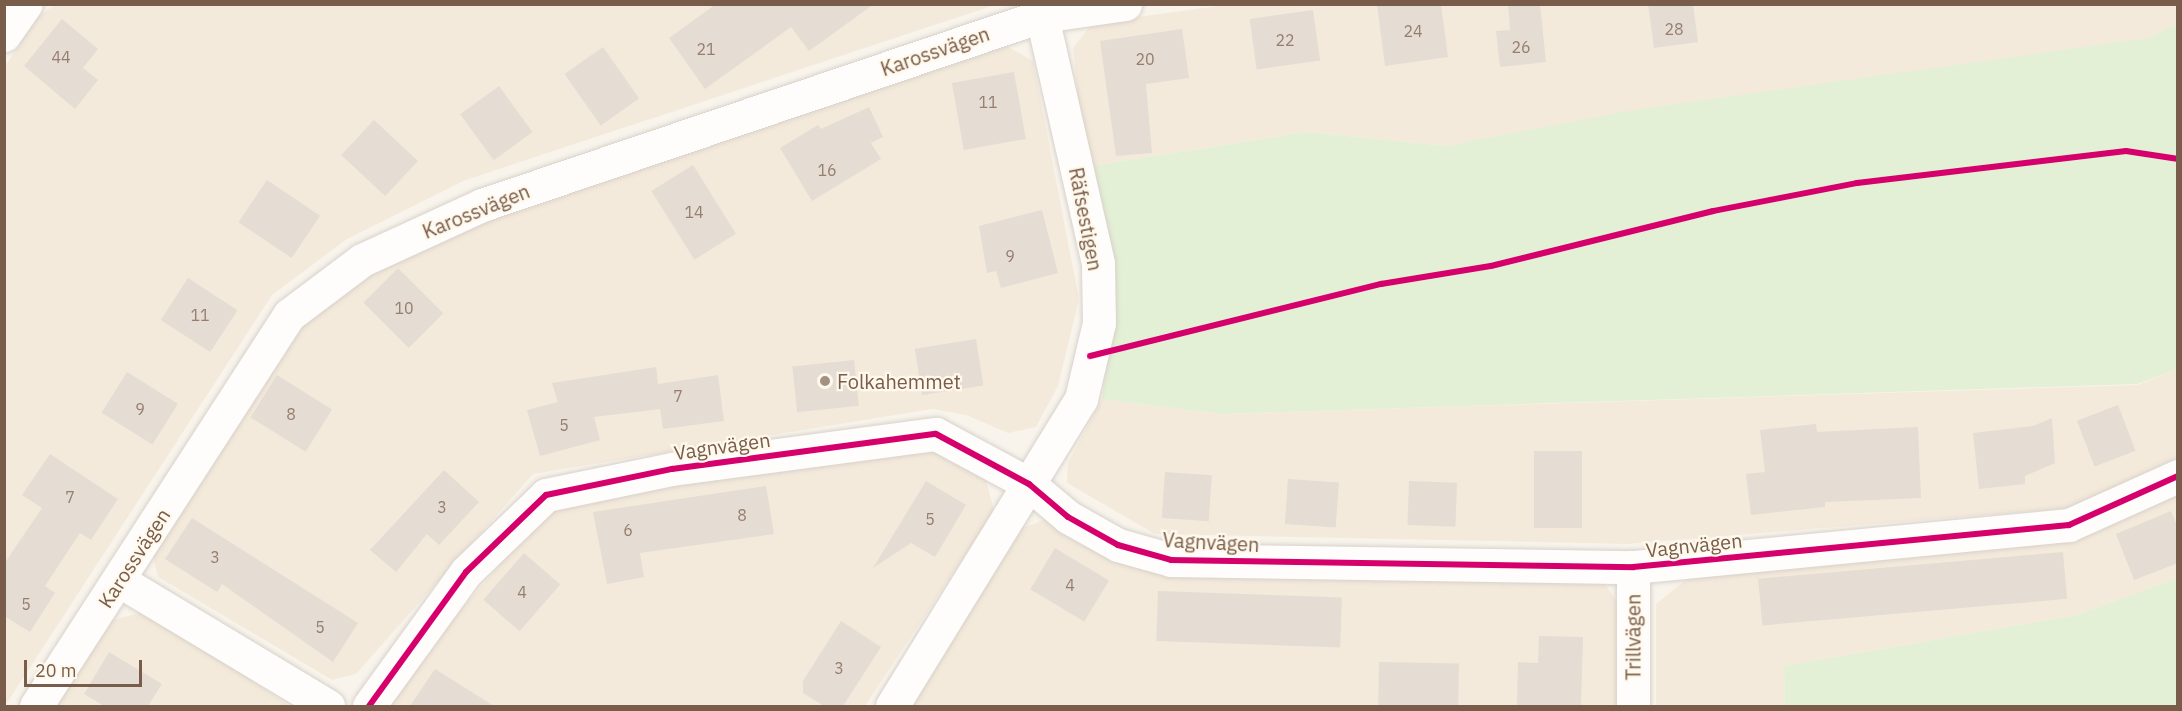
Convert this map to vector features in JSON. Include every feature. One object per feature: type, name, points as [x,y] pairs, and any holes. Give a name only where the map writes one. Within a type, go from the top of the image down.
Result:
[{"type":"street","points":[[4,35],[26,4]]},
{"type":"street","name":"Karossvägen","points":[[36,706],[120,581],[289,315],[362,260],[482,205],[1040,10],[1125,4]]},
{"type":"street","name":"Räfsestigen","points":[[892,706],[1081,399],[1099,323],[1098,263],[1040,10]]},
{"type":"street","name":"Vagnvägen","points":[[369,706],[466,573],[546,495],[672,469],[936,434],[1029,484],[1068,517],[1118,545],[1171,560],[1633,567],[2069,525],[2178,476]]},
{"type":"street","name":"Trillvägen","points":[[1633,567],[1633,706]]},
{"type":"street","points":[[120,581],[328,706]]},
{"type":"shaded area","points":[[1233,4],[2178,5],[2177,24],[2148,38],[1446,146],[1306,132],[1085,167],[1073,48],[1093,23]]},
{"type":"shaded area","points":[[54,5],[995,5],[463,181],[347,239],[272,295],[5,706],[5,66],[38,17]]},
{"type":"shaded area","points":[[1005,45],[1033,61],[1079,299],[1058,386],[1036,427],[1008,433],[966,415],[932,409],[533,474],[356,674],[332,680],[158,577],[153,556],[297,327],[373,268],[487,218]]},
{"type":"shaded area","points":[[2177,369],[2177,458],[2071,508],[1627,544],[1155,534],[1067,483],[1068,463],[1102,399],[1221,414],[2137,385]]},
{"type":"shaded area","points":[[922,446],[985,476],[994,511],[865,706],[378,706],[550,507]]},
{"type":"shaded area","points":[[2177,488],[2177,578],[2077,615],[1784,666],[1785,706],[1656,706],[1656,604],[1694,573],[2070,539]]},
{"type":"shaded area","points":[[1047,519],[1149,570],[1603,581],[1618,603],[1617,706],[913,706],[1019,529]]},
{"type":"shaded area","points":[[147,611],[290,706],[56,706],[110,621]]},
{"type":"green space","points":[[2177,24],[2177,369],[2137,384],[1221,414],[1102,399],[1112,322],[1085,167],[1306,132],[1446,146],[1633,110],[2148,38]]},
{"type":"green space","points":[[2177,578],[2177,706],[1785,706],[1784,666],[2077,615]]},
{"type":"building","points":[[716,4],[874,4],[809,51],[791,27],[705,89],[669,38]]},
{"type":"building","points":[[1377,4],[1441,4],[1448,57],[1385,66]]},
{"type":"building","points":[[1508,4],[1540,4],[1546,62],[1500,67],[1496,31],[1510,30]]},
{"type":"building","points":[[1648,4],[1693,4],[1698,42],[1654,48]]},
{"type":"building","points":[[1313,10],[1320,61],[1257,69],[1250,19]]},
{"type":"building","points":[[62,19],[98,49],[83,68],[98,80],[75,109],[24,66]]},
{"type":"building","points":[[1182,29],[1189,78],[1146,84],[1152,153],[1116,156],[1100,41]]},
{"type":"building","points":[[603,47],[639,99],[601,126],[564,74]]},
{"type":"building","points":[[1014,72],[1026,139],[964,150],[952,83]]},
{"type":"building","points":[[499,86],[533,132],[494,160],[460,114]]},
{"type":"building","points":[[869,107],[883,137],[871,143],[881,159],[812,201],[780,148],[818,125],[821,129]]},
{"type":"building","points":[[374,120],[418,161],[385,196],[341,155]]},
{"type":"building","points":[[693,165],[736,234],[694,260],[651,191]]},
{"type":"building","points":[[267,180],[320,216],[292,258],[238,222]]},
{"type":"building","points":[[1042,210],[1058,273],[1001,288],[996,271],[987,273],[979,226]]},
{"type":"building","points":[[398,268],[443,313],[409,348],[363,303]]},
{"type":"building","points":[[188,278],[237,310],[210,352],[161,320]]},
{"type":"building","points":[[976,339],[983,385],[922,395],[915,349]]},
{"type":"building","name":"Folkahemmet","points":[[854,360],[859,406],[797,412],[792,366]]},
{"type":"building","points":[[656,367],[658,384],[718,375],[724,421],[663,429],[660,409],[594,417],[600,440],[540,456],[527,410],[558,402],[552,383]]},
{"type":"building","points":[[127,372],[178,404],[152,445],[102,413]]},
{"type":"building","points":[[277,375],[332,409],[306,452],[251,417]]},
{"type":"building","points":[[2118,405],[2136,451],[2094,467],[2077,421]]},
{"type":"building","points":[[2052,418],[2055,463],[2025,476],[2025,484],[1979,489],[1973,433],[2033,426]]},
{"type":"building","points":[[1816,424],[1817,432],[1918,427],[1921,498],[1825,502],[1825,507],[1751,515],[1746,474],[1765,472],[1760,430]]},
{"type":"building","points":[[1534,451],[1582,451],[1582,528],[1534,528]]},
{"type":"building","points":[[50,454],[118,499],[91,540],[80,533],[45,586],[55,593],[30,632],[4,616],[4,564],[42,508],[22,495]]},
{"type":"building","points":[[444,470],[479,502],[439,545],[427,534],[396,572],[370,550]]},
{"type":"building","points":[[1165,472],[1212,475],[1209,521],[1162,518]]},
{"type":"building","points":[[1288,479],[1339,483],[1336,527],[1285,524]]},
{"type":"building","points":[[926,481],[966,505],[935,557],[911,543],[873,568]]},
{"type":"building","points":[[1409,481],[1457,483],[1455,527],[1407,525]]},
{"type":"building","points":[[766,486],[774,534],[640,553],[644,577],[607,584],[593,512]]},
{"type":"building","points":[[2171,511],[2178,528],[2178,563],[2134,580],[2116,534]]},
{"type":"building","points":[[192,518],[358,623],[333,662],[222,584],[217,592],[165,559]]},
{"type":"building","points":[[1055,548],[1109,580],[1084,622],[1030,589]]},
{"type":"building","points":[[2063,552],[2067,599],[1762,625],[1758,579]]},
{"type":"building","points":[[524,553],[560,584],[520,631],[483,600]]},
{"type":"building","points":[[1158,591],[1342,597],[1340,647],[1156,641]]},
{"type":"building","points":[[841,621],[881,647],[843,706],[824,706],[803,693],[803,681]]},
{"type":"building","points":[[1539,636],[1583,637],[1581,706],[1517,706],[1518,662],[1538,663]]},
{"type":"building","points":[[109,652],[162,684],[148,706],[104,706],[84,694]]},
{"type":"building","points":[[1379,662],[1459,663],[1458,706],[1378,706]]},
{"type":"building","points":[[435,669],[494,706],[410,706]]},
{"type":"cycle path","points":[[1090,356],[1381,284],[1491,266],[1713,211],[1857,183],[2126,151],[2178,159]]},
{"type":"cycle path","points":[[369,706],[466,572],[546,495],[672,469],[936,434],[1029,484],[1068,517],[1118,545],[1171,560],[1633,567],[2069,525],[2178,476]]},
{"type":"place","name":"Folkahemmet","points":[[825,381]]}]
